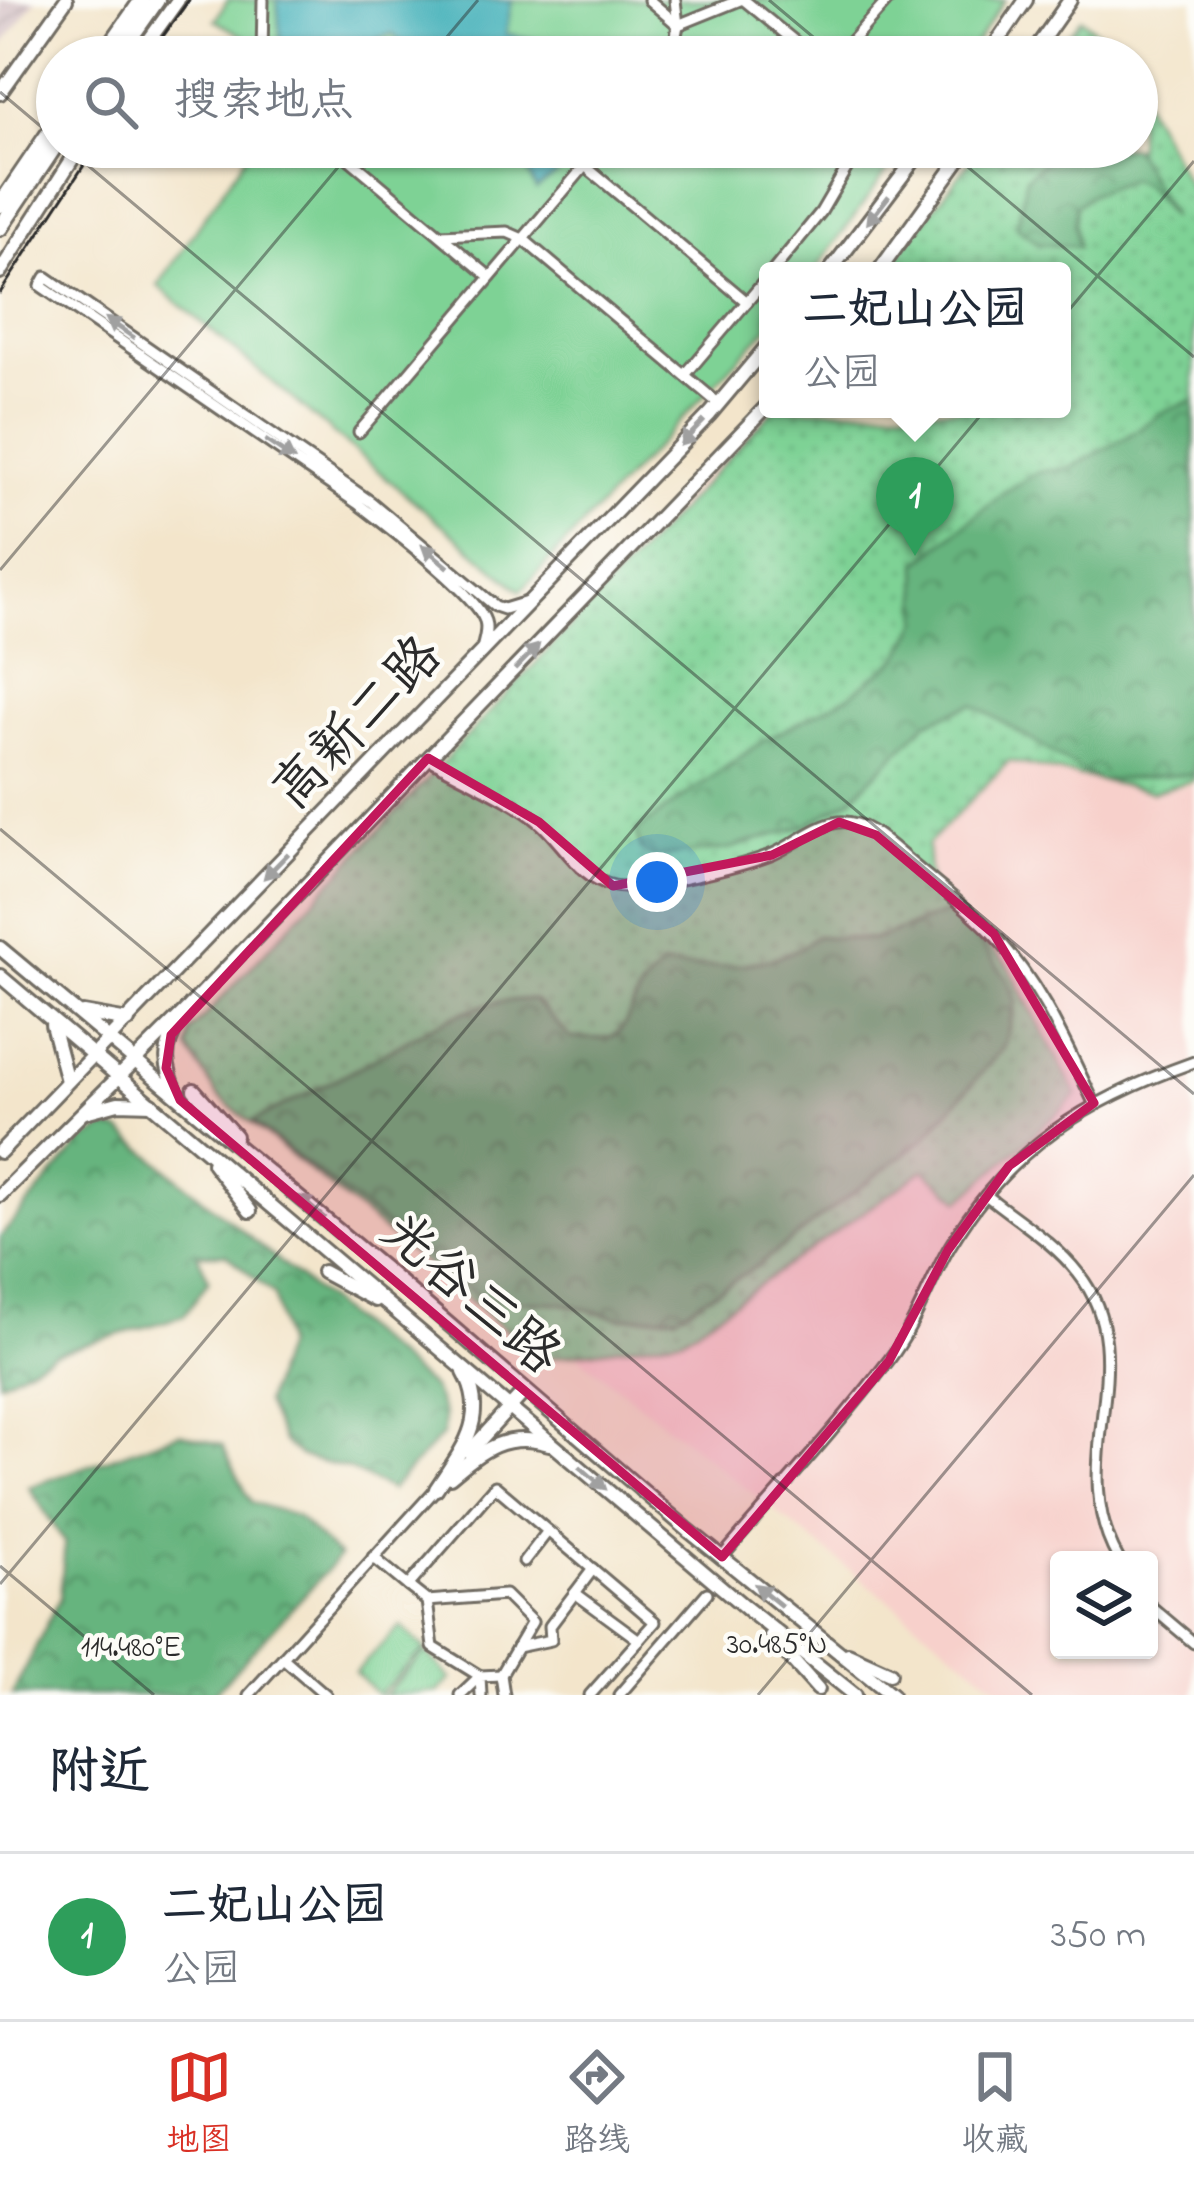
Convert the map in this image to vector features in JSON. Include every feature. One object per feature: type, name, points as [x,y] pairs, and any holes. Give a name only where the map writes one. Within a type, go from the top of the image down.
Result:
[{"type":"highway","points":[[117,36],[142,0]]},
{"type":"highway","points":[[132,36],[158,0]]},
{"type":"highway","points":[[0,205],[36,152]]},
{"type":"highway","points":[[0,228],[40,168]]},
{"type":"main road","points":[[40,36],[66,0]]},
{"type":"main road","points":[[152,36],[178,0]]},
{"type":"main road","points":[[1001,36],[1026,0]]},
{"type":"main road","points":[[1045,36],[1070,0]]},
{"type":"main road","points":[[0,93],[36,42]]},
{"type":"main road","points":[[0,272],[67,168]]},
{"type":"main road","points":[[837,262],[908,168]]},
{"type":"main road","points":[[885,262],[953,168]]},
{"type":"main road","name":"高新二路","points":[[0,1153],[719,404],[759,356]]},
{"type":"main road","name":"高新二路","points":[[0,1195],[189,1007],[759,414]]},
{"type":"main road","name":"光谷三路","points":[[0,948],[892,1695]]},
{"type":"main road","name":"光谷三路","points":[[0,976],[855,1695]]},
{"type":"main road","points":[[181,1100],[166,1068],[166,1050],[189,1007]]},
{"type":"main road","points":[[73,1009],[97,1018],[128,1021]]},
{"type":"main road","points":[[49,1018],[67,1081]]},
{"type":"main road","points":[[194,1090],[259,1164]]},
{"type":"main road","points":[[78,1115],[104,1105],[152,1105]]},
{"type":"main road","points":[[198,1143],[250,1211]]},
{"type":"main road","points":[[323,1272],[400,1313]]},
{"type":"main road","points":[[436,1489],[473,1429],[477,1405],[458,1362]]},
{"type":"main road","points":[[436,1489],[525,1390]]},
{"type":"main road","points":[[436,1489],[487,1446],[510,1439],[535,1439],[557,1446]]},
{"type":"main road","points":[[746,1608],[818,1689]]},
{"type":"main road","points":[[830,1646],[890,1673]]},
{"type":"street","points":[[262,36],[263,0]]},
{"type":"street","points":[[649,0],[678,25]]},
{"type":"street","points":[[674,0],[676,36]]},
{"type":"street","points":[[678,25],[742,0],[787,36]]},
{"type":"street","points":[[856,36],[888,0]]},
{"type":"street","points":[[360,168],[490,278]]},
{"type":"street","points":[[359,432],[583,168]]},
{"type":"street","points":[[587,168],[747,302]]},
{"type":"street","points":[[781,262],[821,212],[847,168]]},
{"type":"street","points":[[441,235],[507,232],[523,239],[719,404]]},
{"type":"street","points":[[482,650],[487,626],[476,604],[409,546],[357,502],[41,286],[46,277],[370,502],[495,606],[504,609],[532,600]]},
{"type":"street","points":[[685,375],[759,288]]},
{"type":"street","points":[[428,758],[539,822],[565,854],[613,886],[640,886],[772,855],[838,822],[859,824],[898,851],[994,934],[1063,1036],[1094,1103]]},
{"type":"street","points":[[722,1557],[889,1361],[925,1303],[948,1250],[1009,1166],[1094,1103],[1194,1062]]},
{"type":"street","points":[[986,1195],[1059,1253],[1095,1300],[1106,1332],[1109,1364],[1095,1465],[1097,1496],[1116,1551]]},
{"type":"street","points":[[408,1586],[495,1486],[656,1622],[590,1695]]},
{"type":"street","points":[[249,1695],[436,1489]]},
{"type":"street","points":[[524,1562],[548,1532]]},
{"type":"street","points":[[374,1557],[427,1600],[506,1595],[532,1622],[501,1675],[504,1695]]},
{"type":"street","points":[[517,1647],[551,1640],[550,1626],[593,1569]]},
{"type":"street","points":[[574,1593],[639,1640]]},
{"type":"street","points":[[619,1695],[706,1593]]},
{"type":"street","points":[[427,1600],[433,1648],[480,1676],[501,1675]]},
{"type":"street","points":[[1158,1613],[1194,1643]]},
{"type":"street","points":[[283,1658],[326,1695]]},
{"type":"street","points":[[460,1695],[480,1676]]},
{"type":"street","points":[[480,1676],[481,1695]]},
{"type":"highlighted area","points":[[428,758],[539,822],[613,886],[772,855],[839,822],[876,835],[994,934],[1094,1103],[1009,1166],[948,1250],[889,1361],[722,1557],[180,1100],[166,1068],[171,1035]]},
{"type":"shaded area","points":[[0,0],[36,0],[0,49]]},
{"type":"shaded area","points":[[759,415],[789,418],[979,699],[1152,792],[1194,784],[1194,1695],[1009,1695],[188,1049]]},
{"type":"green space","points":[[228,0],[1005,0],[980,36],[243,36],[215,20]]},
{"type":"green space","points":[[1081,18],[1102,36],[1067,36]]},
{"type":"green space","points":[[1158,128],[1194,196],[1194,780],[1152,792],[1009,761],[927,845],[930,889],[1008,965],[1077,1096],[961,1200],[924,1170],[682,1338],[541,1359],[218,1096],[188,1049],[190,1032],[766,418],[1071,418],[1071,262],[892,262],[965,168],[1158,168]]},
{"type":"green space","points":[[238,168],[889,168],[821,262],[759,262],[759,337],[521,591],[158,286]]},
{"type":"green space","points":[[1036,168],[1145,168],[1172,218],[1146,186],[1130,179],[1091,194],[1076,206],[1078,247],[1039,244],[1017,227],[1026,177]]},
{"type":"green space","points":[[1194,400],[1194,774],[1098,781],[973,704],[927,722],[852,798],[805,826],[728,849],[653,857],[640,849],[636,831],[760,743],[847,697],[899,658],[920,620],[918,563],[1004,492],[1040,471],[1070,468],[1163,412]]},
{"type":"green space","points":[[954,910],[1007,978],[1016,1001],[1004,1047],[924,1139],[757,1266],[677,1315],[621,1318],[560,1303],[482,1300],[252,1122],[468,1010],[534,1000],[571,1038],[608,1037],[621,1029],[639,993],[662,966],[764,960],[784,955],[816,936],[872,940]]},
{"type":"green space","points":[[105,1128],[120,1131],[142,1148],[433,1389],[444,1416],[443,1434],[390,1490],[348,1469],[301,1457],[283,1442],[265,1403],[284,1345],[274,1295],[226,1254],[197,1254],[209,1280],[184,1316],[54,1353],[0,1382],[0,1237],[82,1142]]},
{"type":"green space","points":[[179,1433],[222,1445],[251,1502],[296,1516],[339,1557],[212,1695],[12,1695],[60,1598],[65,1543],[29,1487]]},
{"type":"green space","points":[[401,1626],[425,1649],[378,1695],[355,1672]]},
{"type":"green space","points":[[426,1652],[451,1679],[438,1692],[384,1695]]},
{"type":"water","points":[[277,0],[512,0],[506,34],[516,36],[392,34],[280,36]]},
{"type":"water","points":[[526,168],[556,168],[557,174],[536,189]]},
{"type":"tram line","points":[[163,36],[189,0]]},
{"type":"tram line","points":[[0,293],[82,168]]},
{"type":"place","name":"二妃山公园","points":[[915,556]]}]
